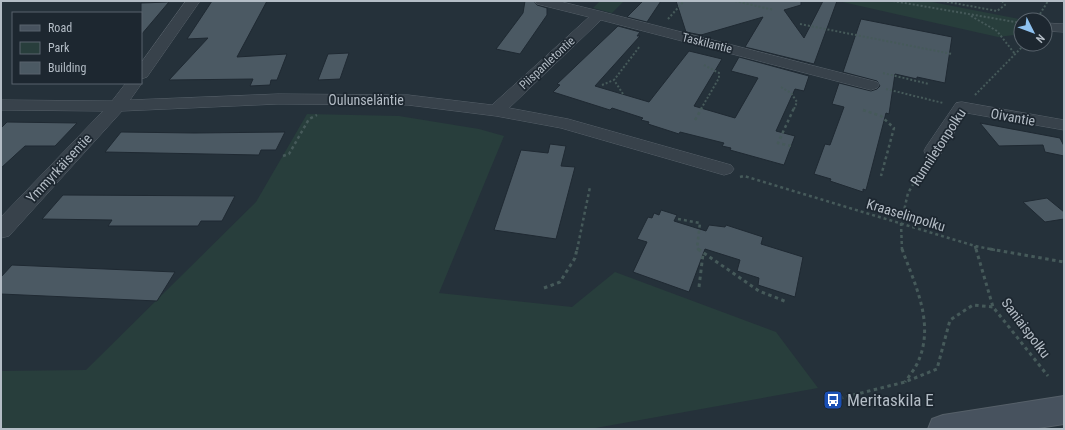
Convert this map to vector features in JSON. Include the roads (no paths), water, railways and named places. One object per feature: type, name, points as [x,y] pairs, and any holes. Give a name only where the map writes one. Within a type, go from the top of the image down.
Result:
[{"type":"main road","points":[[943,429],[1064,410]]},
{"type":"street","points":[[142,73],[193,1]]},
{"type":"street","name":"Taskilantie","points":[[542,1],[872,85]]},
{"type":"street","name":"Piispanletontie","points":[[496,111],[599,15]]},
{"type":"street","points":[[1053,25],[1064,28]]},
{"type":"street","name":"Ymmyrkäisentie","points":[[1,230],[117,106],[133,84]]},
{"type":"street","name":"Oulunseläntie","points":[[1,105],[117,106],[278,99],[401,100],[496,111],[562,123],[604,134],[731,173]]},
{"type":"street","name":"Oivantie","points":[[962,107],[1064,125]]},
{"type":"street","name":"Runniletonpolku","points":[[933,151],[962,107]]},
{"type":"place","name":"Meritaskila E","points":[[833,400]]}]
